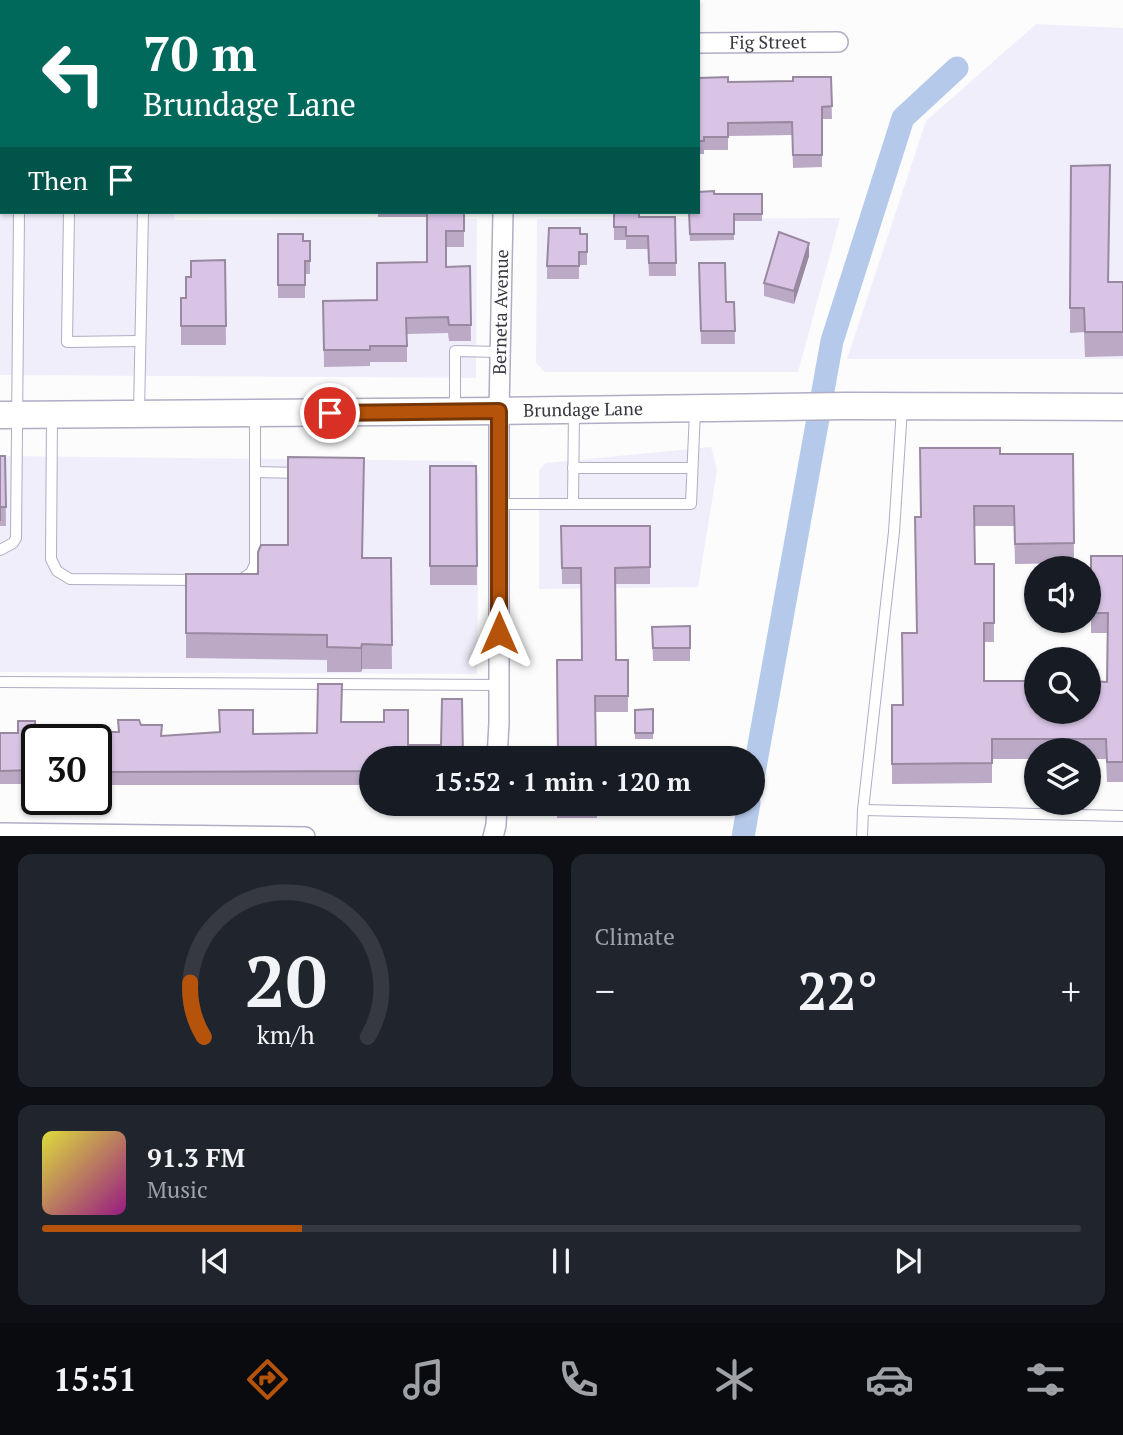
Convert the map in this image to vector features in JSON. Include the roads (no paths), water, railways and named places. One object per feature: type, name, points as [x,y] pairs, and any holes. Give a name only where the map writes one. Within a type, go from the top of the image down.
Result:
[{"type":"main road","name":"Brundage Lane","points":[[9,415],[846,406],[1123,407]]},
{"type":"street","name":"Fig Street","points":[[700,43],[838,43]]},
{"type":"street","name":"Berneta Avenue","points":[[497,746],[503,214]]},
{"type":"street","points":[[493,836],[496,816]]},
{"type":"street","points":[[0,833],[305,836]]},
{"type":"lane","points":[[0,550],[13,543],[16,538],[17,470],[9,415],[19,214]]},
{"type":"lane","points":[[69,214],[67,342],[140,341]]},
{"type":"lane","points":[[139,414],[144,214]]},
{"type":"lane","points":[[455,412],[455,351],[500,352]]},
{"type":"lane","points":[[862,836],[894,532],[902,406]]},
{"type":"lane","points":[[499,504],[691,505],[695,409]]},
{"type":"lane","points":[[573,504],[574,410]]},
{"type":"lane","points":[[228,580],[242,580],[251,573],[255,564],[255,413]]},
{"type":"lane","points":[[52,415],[51,559],[57,571],[70,579],[214,580]]},
{"type":"lane","points":[[573,468],[692,468]]},
{"type":"lane","points":[[11,491],[11,478],[17,470]]},
{"type":"lane","points":[[255,472],[309,472]]},
{"type":"lane","points":[[10,506],[11,516],[16,520]]},
{"type":"lane","points":[[0,682],[499,685]]},
{"type":"lane","points":[[863,810],[1123,816]]},
{"type":"waterway","points":[[759,746],[832,341],[903,118],[957,68]]},
{"type":"waterway","points":[[743,836],[747,816]]}]
